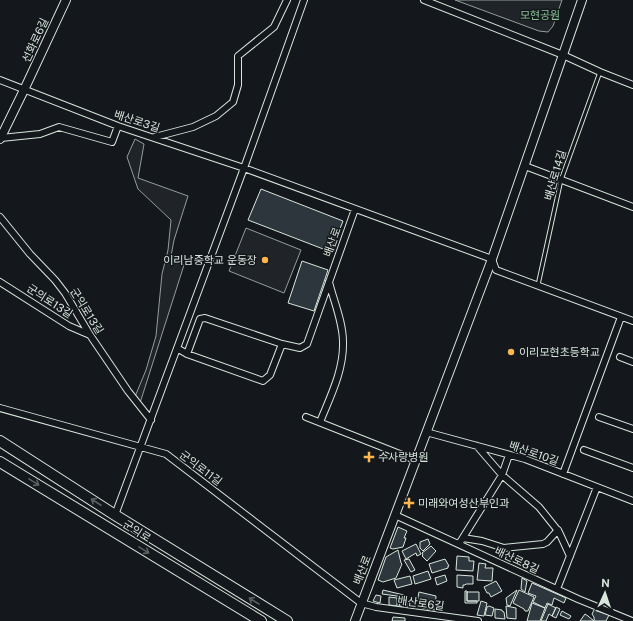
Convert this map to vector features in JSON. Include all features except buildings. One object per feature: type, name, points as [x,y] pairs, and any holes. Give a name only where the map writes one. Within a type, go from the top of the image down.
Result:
[{"type":"main road","name":"군익로","points":[[0,441],[115,515],[287,621]]},
{"type":"main road","name":"군익로","points":[[0,462],[261,621]]},
{"type":"street","name":"선화로6길","points":[[0,138],[66,0]]},
{"type":"street","points":[[155,137],[193,128],[216,116],[234,102],[238,85],[238,56],[274,27],[287,0]]},
{"type":"street","points":[[141,448],[304,0]]},
{"type":"street","points":[[424,0],[563,55],[633,85]]},
{"type":"street","name":"배산로","points":[[355,621],[492,259],[582,0]]},
{"type":"street","points":[[0,80],[24,90]]},
{"type":"street","name":"배산로3길","points":[[24,90],[118,126],[155,137],[244,168],[355,209]]},
{"type":"street","points":[[0,138],[40,134],[59,127],[112,142],[118,126]]},
{"type":"street","points":[[525,166],[633,207]]},
{"type":"street","points":[[355,209],[492,259],[496,270],[633,321]]},
{"type":"street","name":"배산로","points":[[329,282],[355,209]]},
{"type":"street","name":"군익로13길","points":[[0,217],[30,254],[55,280],[65,293],[90,335],[128,391],[151,420]]},
{"type":"street","name":"군의로13길","points":[[0,282],[69,326],[90,335]]},
{"type":"street","points":[[187,354],[200,319],[205,318],[282,344],[300,348],[307,344],[329,282]]},
{"type":"street","points":[[320,422],[339,372],[343,354],[341,326],[329,282]]},
{"type":"street","points":[[563,474],[621,316]]},
{"type":"street","points":[[177,348],[187,354],[263,381],[270,375],[282,344]]},
{"type":"street","points":[[620,357],[633,362]]},
{"type":"street","name":"군익로11길","points":[[0,408],[166,454],[362,603]]},
{"type":"street","points":[[599,416],[633,428]]},
{"type":"street","points":[[306,417],[415,460]]},
{"type":"street","name":"배산로10길","points":[[426,432],[525,459],[633,501]]},
{"type":"street","points":[[477,446],[502,475],[539,507],[558,530],[570,556]]},
{"type":"street","name":"군익로","points":[[115,515],[141,448]]},
{"type":"street","points":[[584,450],[633,468]]},
{"type":"street","points":[[459,544],[502,475],[509,454]]},
{"type":"street","points":[[557,590],[596,487]]},
{"type":"street","name":"배산로8길","points":[[395,515],[557,590],[632,621]]},
{"type":"street","points":[[463,538],[482,541],[504,548],[510,548],[543,544],[547,542],[558,530]]},
{"type":"street","name":"배산로6길","points":[[362,603],[376,607],[478,621]]},
{"type":"lane","name":"배산로14길","points":[[538,285],[562,180],[600,72]]},
{"type":"green space","name":"모현공원","points":[[455,0],[562,0],[553,26],[548,32],[539,31]]},
{"type":"green space","points":[[135,139],[144,144],[138,178],[188,196],[174,240],[171,256],[184,265],[140,403],[134,399],[146,370],[156,336],[162,274],[168,250],[171,220],[138,189],[127,157]]},
{"type":"green space","name":"이리남중학교 운동장","points":[[246,228],[301,250],[284,293],[229,271]]},
{"type":"place","name":"이리남중학교 운동장","points":[[265,260]]},
{"type":"place","name":"이리모현초등학교","points":[[511,352]]},
{"type":"place","name":"수사랑병원","points":[[369,457]]},
{"type":"place","name":"미래와여성산부인과","points":[[409,503]]}]
